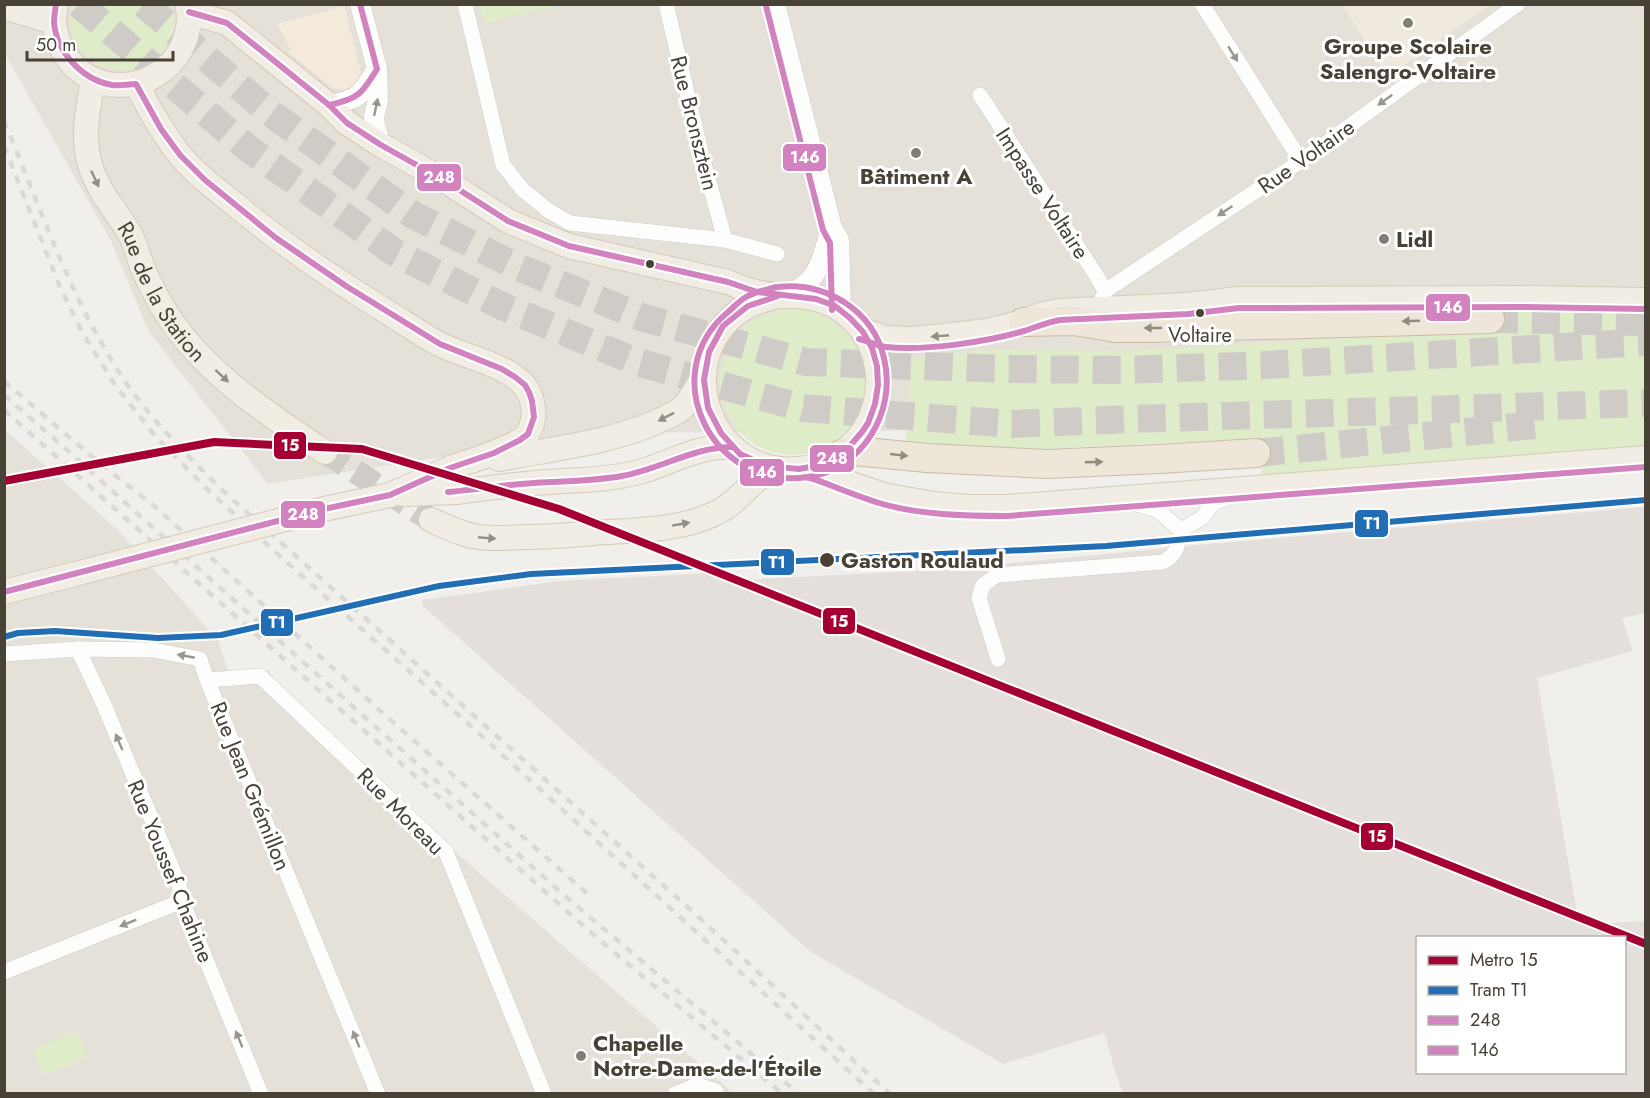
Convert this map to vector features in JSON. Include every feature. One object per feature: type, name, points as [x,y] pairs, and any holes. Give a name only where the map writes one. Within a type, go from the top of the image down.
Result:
[{"type":"highway","points":[[1023,322],[1074,321],[1116,327],[1153,328],[1490,319]]},
{"type":"highway","points":[[841,454],[854,451],[927,458],[1047,464],[1256,453]]},
{"type":"main road","points":[[4,7],[55,13],[58,40],[66,56],[78,70],[93,80],[114,85],[136,84],[151,79],[165,70],[176,58],[184,44],[188,28],[188,8],[227,23],[329,105],[347,123],[508,221],[569,246],[728,282],[742,289],[817,299],[841,310],[862,330],[877,362],[878,397],[873,413],[855,443],[831,461],[807,468],[784,470],[751,460],[733,447],[716,427],[705,395],[704,374],[713,343],[734,317],[747,307],[762,300],[784,295]]},
{"type":"main road","name":"Rue de la Station","points":[[93,80],[86,122],[88,162],[99,186],[131,237],[142,267],[171,321],[184,338],[227,381],[278,421],[325,452]]},
{"type":"main road","points":[[136,84],[161,129],[180,155],[205,180],[276,238],[346,286],[440,344],[502,369],[525,386],[532,401],[534,417],[528,434],[494,453],[450,468],[390,495]]},
{"type":"main road","points":[[862,330],[885,338],[912,339],[987,331],[1023,322],[1043,314],[1102,300],[1165,306],[1239,299],[1646,300]]},
{"type":"main road","points":[[450,468],[630,432],[681,410],[704,374]]},
{"type":"main road","points":[[4,592],[324,509],[390,495],[456,492],[506,485],[610,477],[636,472],[699,450],[733,447]]},
{"type":"main road","points":[[807,468],[884,495],[933,504],[1006,507],[1646,458]]},
{"type":"main road","points":[[431,520],[466,534],[496,538],[566,536],[682,524],[718,513],[773,468]]},
{"type":"street","points":[[360,4],[376,69],[378,99],[374,117],[381,145]]},
{"type":"street","points":[[465,4],[503,165],[523,190],[549,211],[570,223],[725,240],[777,254]]},
{"type":"street","name":"Rue Bronsztein","points":[[666,4],[703,160],[725,240]]},
{"type":"street","points":[[775,4],[832,228],[839,240],[841,310]]},
{"type":"street","points":[[1202,4],[1301,161]]},
{"type":"street","name":"Rue Voltaire","points":[[1102,300],[1301,161],[1518,4]]},
{"type":"street","points":[[329,105],[350,101],[358,96],[376,69]]},
{"type":"street","name":"Impasse Voltaire","points":[[980,95],[1096,275],[1102,300]]},
{"type":"street","points":[[784,295],[811,279],[818,267],[832,228]]},
{"type":"street","points":[[998,659],[980,598],[983,585],[997,575],[1163,562],[1172,557],[1176,551],[1181,530],[1202,518],[1216,502],[1256,489]]},
{"type":"street","points":[[1118,499],[1157,510],[1181,530]]},
{"type":"street","name":"Rue Jean Grémillon","points":[[4,654],[78,649],[154,650],[200,659],[378,1094]]},
{"type":"street","name":"Rue Youssef Chahine","points":[[78,649],[108,714],[179,885],[182,901],[261,1094]]},
{"type":"street","name":"Rue Moreau","points":[[207,680],[260,676],[446,852],[544,1094]]},
{"type":"street","points":[[4,972],[182,901]]},
{"type":"street","points":[[675,1094],[697,1084],[716,1091],[717,1094]]},
{"type":"shaded area","points":[[4,5],[1645,5],[1645,388],[885,431],[594,433],[268,484],[149,332],[110,239],[5,54]]},
{"type":"shaded area","name":"Groupe Scolaire Salengro-Voltaire","points":[[1342,5],[1489,5],[1388,77]]},
{"type":"shaded area","points":[[344,6],[361,73],[353,86],[343,90],[333,88],[287,51],[291,50],[277,24]]},
{"type":"shaded area","points":[[4,429],[117,529],[218,640],[228,671],[269,671],[287,696],[461,857],[733,1093],[5,1093]]},
{"type":"shaded area","points":[[1645,507],[1645,613],[1622,618],[1633,651],[1537,678],[1579,925],[1645,921],[1645,1093],[1123,1093],[1104,1033],[1003,1064],[811,952],[423,606],[422,600],[560,581],[711,573],[715,579],[724,581],[950,569],[1209,544]]},
{"type":"green space","points":[[480,4],[559,4],[559,5],[484,23]]},
{"type":"green space","points":[[72,5],[173,5],[174,23],[166,46],[152,61],[133,69],[113,69],[94,62],[80,49],[71,30]]},
{"type":"green space","points":[[1495,308],[1645,311],[1645,452],[1262,477],[1259,439],[1014,450],[905,443],[912,359],[989,349],[1114,351],[1494,330]]},
{"type":"green space","points":[[793,309],[821,315],[844,331],[860,354],[866,382],[860,410],[844,433],[821,449],[793,455],[765,449],[742,433],[726,410],[720,382],[726,354],[742,331],[765,315]]},
{"type":"green space","points":[[71,1033],[79,1035],[86,1053],[83,1058],[48,1074],[41,1072],[34,1053],[38,1047]]},
{"type":"tunnel","points":[[79,4],[245,146],[394,252],[504,307],[637,362],[803,408],[1012,424],[1646,403]]},
{"type":"tunnel","points":[[144,4],[269,112],[413,215],[520,268],[644,318],[806,362],[1007,369],[1122,370],[1267,365],[1646,342]]},
{"type":"tunnel","points":[[1490,319],[1646,322]]},
{"type":"tunnel","points":[[1256,453],[1546,424]]},
{"type":"tunnel","points":[[325,452],[431,520]]},
{"type":"railway","points":[[4,121],[87,317],[123,378],[169,436],[220,488],[692,911],[890,1094]]},
{"type":"railway","points":[[4,146],[60,287],[82,332],[115,385],[156,437],[206,488],[283,559],[463,719],[874,1094]]},
{"type":"railway","points":[[4,381],[97,461],[154,506],[590,896]]},
{"type":"railway","points":[[4,395],[565,896],[799,1094]]},
{"type":"railway","points":[[4,410],[596,937],[783,1094]]},
{"type":"metro line","name":"15","points":[[4,481],[214,442],[362,449],[559,509],[1646,944]]},
{"type":"tram line","name":"T1","points":[[4,637],[18,633],[55,631],[158,638],[221,635],[439,586],[531,574],[1106,546],[1646,500]]},
{"type":"transit line","name":"248","points":[[4,592],[324,509],[390,495],[450,468],[494,453],[520,440],[528,434],[534,417],[529,392],[525,385],[515,377],[502,369],[440,344],[346,286],[276,238],[205,180],[180,155],[161,129],[136,84],[115,85],[101,82],[73,63],[60,45],[56,34],[54,23],[56,4]]},
{"type":"transit line","name":"248","points":[[329,105],[353,98],[363,90],[377,69],[360,4]]},
{"type":"transit line","name":"146","points":[[766,6],[823,230],[830,243],[832,310]]},
{"type":"transit line","name":"248","points":[[189,12],[227,23],[329,105],[347,123],[508,221],[569,246],[728,282],[757,292],[816,299],[835,306],[863,332],[872,348],[877,366],[878,385],[875,404],[868,423],[848,448],[830,460],[799,469],[767,466],[740,454],[721,433],[708,408],[704,380],[709,352],[723,326],[748,306],[778,296]]},
{"type":"transit line","name":"146","points":[[776,287],[743,299],[728,312],[706,338],[696,366],[695,395],[704,423],[721,448],[745,466],[774,477],[808,477],[828,472],[845,462],[860,450],[872,434],[885,398],[887,378],[884,358],[869,326],[844,302],[812,289],[795,286],[777,287]]},
{"type":"transit line","name":"146","points":[[859,339],[886,347],[937,347],[992,339],[1060,320],[1188,314],[1239,308],[1646,309]]},
{"type":"transit line","name":"248","points":[[448,492],[610,478],[650,469],[691,454],[733,447]]},
{"type":"transit line","name":"146","points":[[805,477],[894,507],[959,515],[1007,516],[1646,467]]},
{"type":"place","name":"Groupe Scolaire Salengro-Voltaire","points":[[1408,23]]},
{"type":"place","name":"Bâtiment A","points":[[916,153]]},
{"type":"place","name":"Lidl","points":[[1384,239]]},
{"type":"place","name":"Voltaire","points":[[1200,313]]},
{"type":"place","name":"Gaston Roulaud","points":[[827,560]]},
{"type":"place","name":"Chapelle Notre-Dame-de-l'Étoile","points":[[581,1056]]}]
